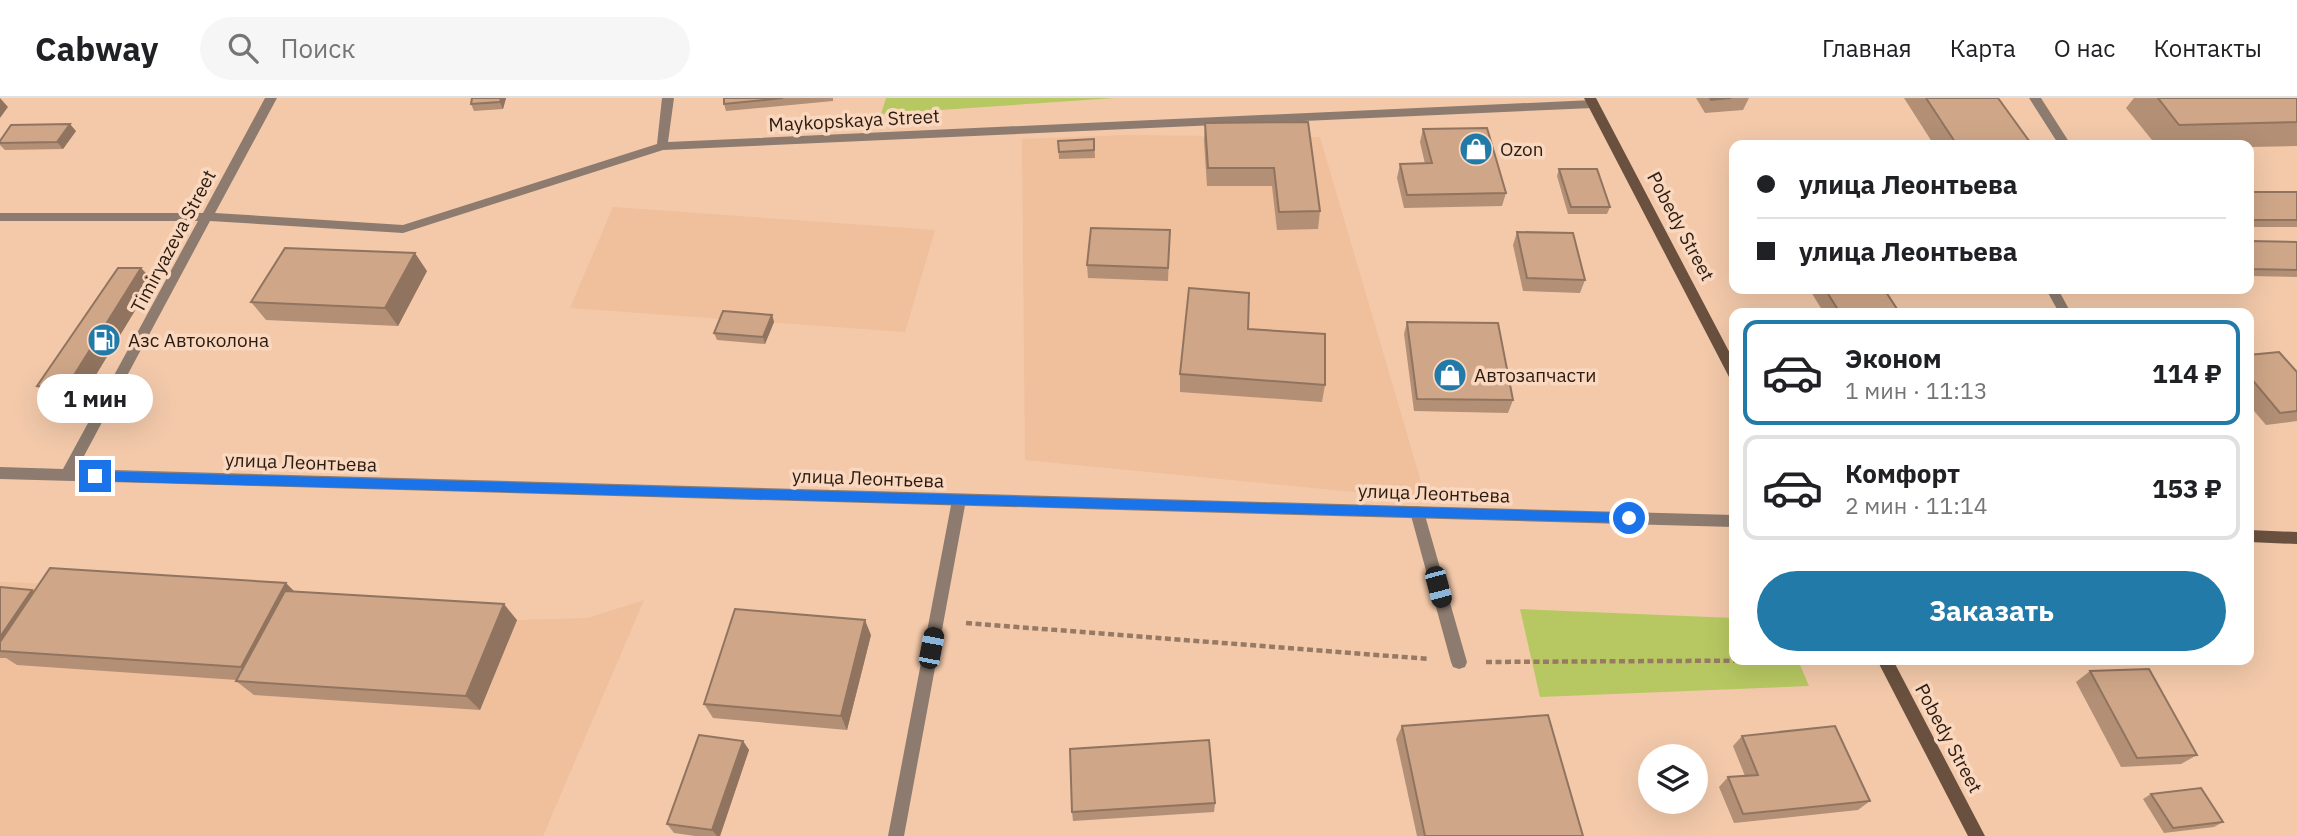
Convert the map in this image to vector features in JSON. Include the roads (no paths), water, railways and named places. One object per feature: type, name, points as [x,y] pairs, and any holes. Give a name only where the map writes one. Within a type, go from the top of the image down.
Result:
[{"type":"street","name":"Timiryazeva Street","points":[[68,475],[271,98]]},
{"type":"street","points":[[662,146],[668,98]]},
{"type":"street","points":[[2035,98],[2062,140]]},
{"type":"street","name":"Maykopskaya Street","points":[[0,217],[208,217],[404,229],[662,146],[1591,101]]},
{"type":"street","name":"Pobedy Street","points":[[1591,101],[1729,363]]},
{"type":"street","name":"улица Леонтьева","points":[[0,473],[1729,521]]},
{"type":"street","points":[[896,836],[959,500]]},
{"type":"street","points":[[1417,512],[1459,662]]},
{"type":"street","points":[[2254,537],[2297,538]]},
{"type":"street","name":"Pobedy Street","points":[[1888,665],[1977,836]]},
{"type":"place","name":"Ozon","points":[[1476,149]]},
{"type":"place","name":"Азс Автоколона","points":[[104,340]]},
{"type":"place","name":"Автозапчасти","points":[[1450,375]]}]
